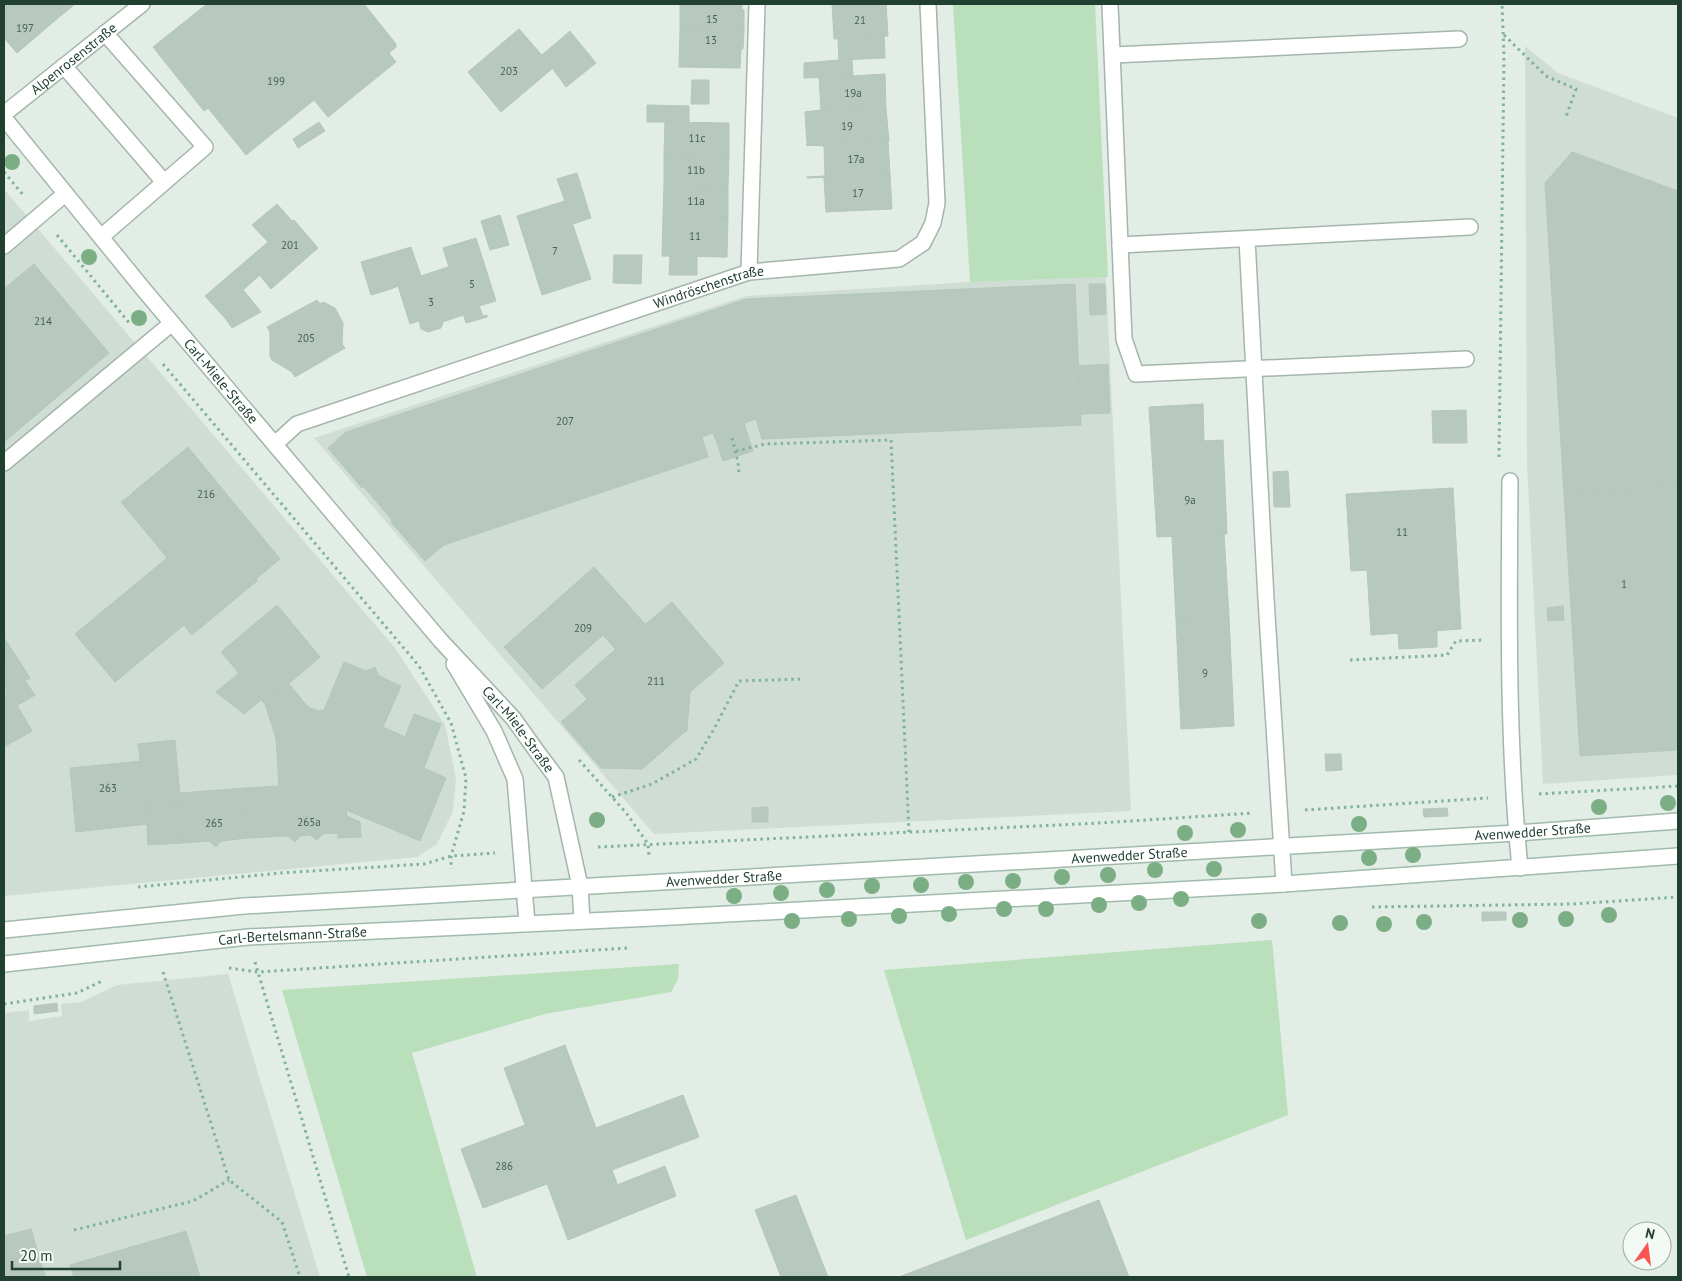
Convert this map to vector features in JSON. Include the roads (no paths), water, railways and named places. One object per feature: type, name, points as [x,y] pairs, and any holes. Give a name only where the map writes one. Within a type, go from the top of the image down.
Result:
[{"type":"main road","name":"Alpenrosenstraße","points":[[4,114],[142,4]]},
{"type":"main road","points":[[749,272],[757,4]]},
{"type":"main road","name":"Windröschenstraße","points":[[275,444],[298,424],[749,272],[899,259],[923,243],[932,223],[937,202],[928,4]]},
{"type":"main road","points":[[1110,5],[1124,338],[1136,374],[1466,359]]},
{"type":"main road","points":[[101,237],[205,147],[105,33]]},
{"type":"main road","points":[[1113,55],[1459,39]]},
{"type":"main road","points":[[64,66],[164,182]]},
{"type":"main road","name":"Carl-Miele-Straße","points":[[4,118],[172,323],[441,641],[513,718],[556,777],[580,886],[582,921]]},
{"type":"main road","points":[[4,246],[65,194]]},
{"type":"main road","points":[[1120,245],[1470,227]]},
{"type":"main road","points":[[1247,239],[1284,884]]},
{"type":"main road","points":[[4,462],[172,323]]},
{"type":"main road","points":[[1510,481],[1509,639],[1514,796],[1520,868]]},
{"type":"main road","name":"Carl-Miele-Straße","points":[[441,641],[494,731],[515,779],[527,923]]},
{"type":"main road","name":"Avenwedder Straße","points":[[580,886],[1516,833],[1678,821]]},
{"type":"main road","points":[[582,921],[1284,884],[1678,856]]},
{"type":"main road","points":[[4,930],[244,906],[580,886]]},
{"type":"main road","name":"Carl-Bertelsmann-Straße","points":[[4,964],[248,937],[582,921]]}]
